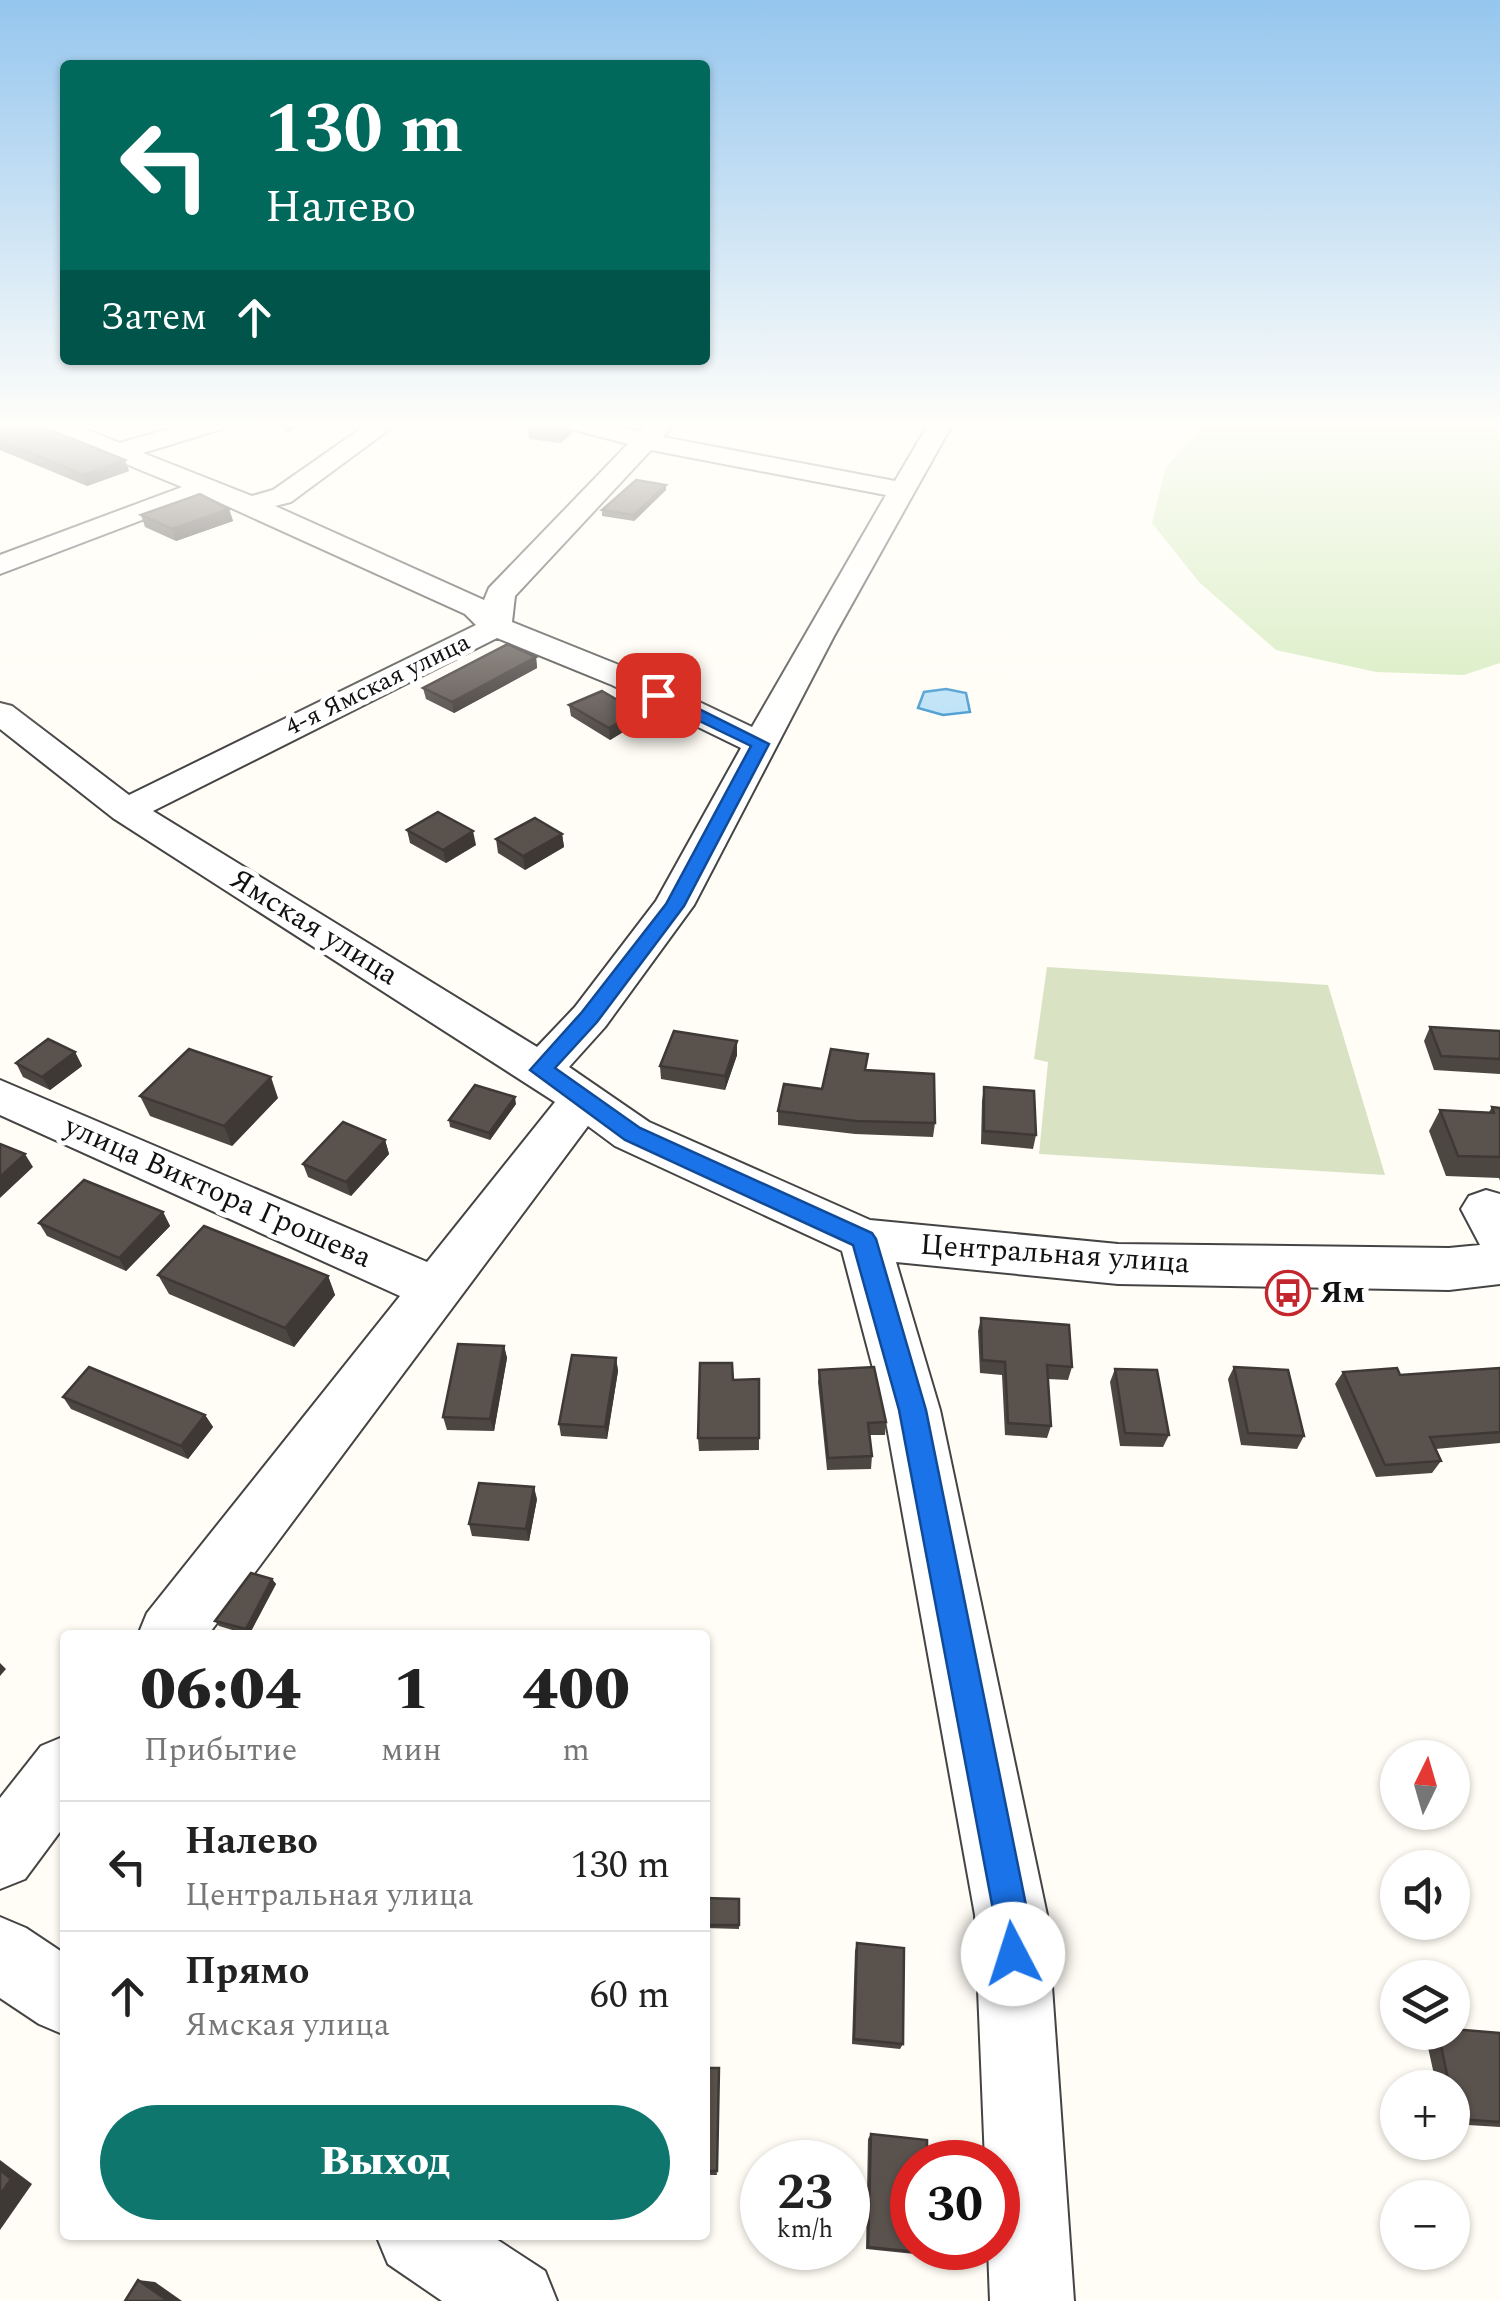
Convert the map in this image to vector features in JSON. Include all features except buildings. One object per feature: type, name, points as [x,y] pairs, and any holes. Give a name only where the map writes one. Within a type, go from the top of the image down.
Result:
[{"type":"street","points":[[0,565],[93,530]]},
{"type":"street","points":[[307,530],[476,608],[496,627],[623,678],[760,744]]},
{"type":"street","name":"4-я Ямская улица","points":[[126,810],[496,627],[500,594],[560,530]]},
{"type":"street","points":[[174,1630],[435,1288],[562,1084],[590,1017],[674,906],[878,530]]},
{"type":"street","name":"Ямская улица","points":[[0,713],[126,810],[562,1084],[632,1134]]},
{"type":"street","name":"улица Виктора Грошева","points":[[0,1096],[435,1288]]},
{"type":"street","name":"Центральная улица","points":[[632,1134],[864,1239],[1118,1264],[1449,1269],[1500,1264]]},
{"type":"street","points":[[864,1239],[912,1410],[1011,1915],[1032,2301]]},
{"type":"street","points":[[0,1854],[60,1776]]},
{"type":"street","points":[[0,1954],[60,1995]]},
{"type":"street","points":[[424,2240],[516,2301]]},
{"type":"green space","points":[[1158,530],[1500,530],[1500,663],[1464,675],[1376,672],[1276,650],[1199,582]]},
{"type":"green space","points":[[1047,967],[1328,985],[1385,1175],[1039,1154],[1048,1062],[1034,1059]]},
{"type":"water","points":[[946,689],[966,693],[970,712],[943,715],[918,708],[924,692]]},
{"type":"place","name":"Ям","points":[[1288,1293]]},
{"type":"route","points":[[658,695],[760,744],[674,906],[590,1017],[541,1070],[632,1134],[864,1239],[912,1410],[1011,1915],[1013,1954]]}]
